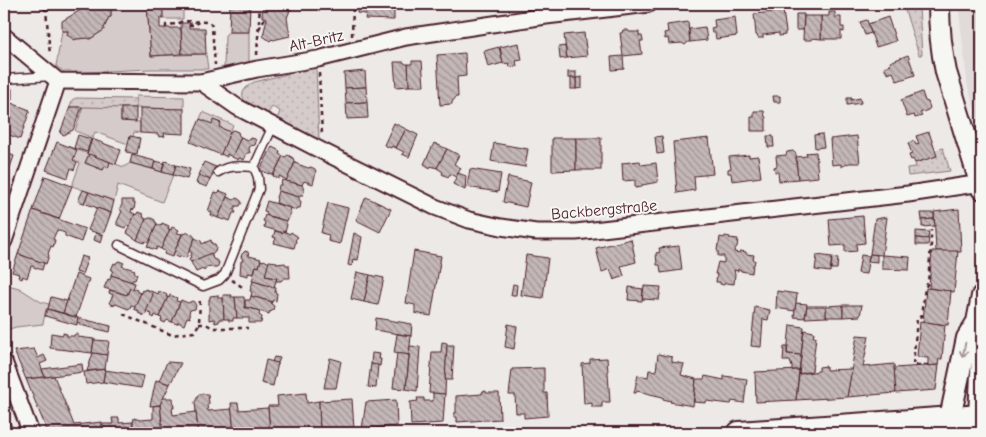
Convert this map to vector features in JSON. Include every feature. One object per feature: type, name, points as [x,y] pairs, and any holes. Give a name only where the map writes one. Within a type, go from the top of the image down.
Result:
[{"type":"main road","points":[[738,433],[946,426],[977,422]]},
{"type":"street","name":"Alt-Britz","points":[[55,79],[208,80],[256,69],[318,59],[406,37],[546,16],[649,4]]},
{"type":"street","points":[[939,4],[938,25],[946,72],[982,185]]},
{"type":"street","points":[[4,36],[55,79],[4,241]]},
{"type":"street","name":"Backbergstraße","points":[[208,80],[237,107],[322,151],[435,207],[469,220],[501,228],[536,232],[576,232],[982,185]]},
{"type":"street","points":[[977,422],[982,352],[977,322],[982,296]]},
{"type":"street","points":[[946,426],[967,338],[977,322]]},
{"type":"street","points":[[4,362],[31,433]]},
{"type":"lane","points":[[4,79],[55,79]]},
{"type":"lane","points":[[119,244],[203,286],[219,280],[225,274],[259,189],[258,177],[254,167],[273,126]]},
{"type":"lane","points":[[218,172],[230,167],[254,167]]},
{"type":"path","points":[[37,4],[46,10],[55,79]]},
{"type":"path","points":[[46,10],[52,4]]},
{"type":"path","points":[[256,69],[260,4]]},
{"type":"path","points":[[351,50],[353,4]]},
{"type":"path","points":[[259,30],[265,18]]},
{"type":"path","points":[[166,28],[166,25],[178,24],[182,21],[208,22],[211,24],[215,69],[208,80]]},
{"type":"path","points":[[189,25],[196,25],[198,22]]},
{"type":"path","points":[[318,59],[322,151]]},
{"type":"path","points":[[928,364],[913,365],[918,318],[921,316],[925,288],[928,283],[932,245],[931,230]]},
{"type":"path","points":[[124,314],[172,335],[194,332],[199,324],[199,300],[203,286]]},
{"type":"path","points":[[199,324],[206,324],[213,328],[248,328]]},
{"type":"shaded area","points":[[111,4],[158,4],[158,6],[147,6],[151,56],[206,54],[208,69],[150,69],[65,73],[56,66],[62,31],[68,31],[76,39],[90,39],[104,30],[109,17],[111,17]]},
{"type":"shaded area","points":[[906,4],[919,7],[921,55],[919,55],[904,7]]},
{"type":"shaded area","points":[[958,4],[982,4],[982,132],[968,87]]},
{"type":"shaded area","points":[[162,7],[183,8],[183,19],[163,19]]},
{"type":"shaded area","points":[[229,32],[249,32],[249,64],[224,68],[225,35]]},
{"type":"shaded area","points":[[316,67],[319,140],[277,120],[280,111],[272,107],[267,115],[255,109],[243,97],[243,92],[254,82]]},
{"type":"shaded area","points":[[136,96],[184,97],[184,109],[136,108]]},
{"type":"shaded area","points":[[76,98],[136,99],[136,108],[70,107],[72,100]]},
{"type":"shaded area","points":[[83,107],[121,108],[121,121],[140,122],[140,133],[134,132],[133,137],[130,136],[128,144],[95,132],[93,138],[75,131]]},
{"type":"shaded area","points":[[203,112],[233,125],[230,132],[219,127],[221,123],[214,120],[212,124],[200,119]]},
{"type":"shaded area","points":[[943,148],[950,171],[908,176],[907,168],[916,167],[915,163],[936,156],[935,151]]},
{"type":"shaded area","points":[[77,150],[89,154],[85,163],[103,170],[105,166],[108,167],[110,162],[124,167],[130,163],[173,175],[162,202],[118,185],[114,201],[72,186],[80,163],[73,160]]},
{"type":"shaded area","points":[[8,285],[19,288],[41,302],[49,304],[43,324],[6,330],[4,325],[4,294]]},
{"type":"building","points":[[81,4],[111,4],[111,17],[109,17],[104,30],[90,39],[75,40],[67,35],[68,31],[62,31],[62,21],[79,11],[78,9]]},
{"type":"building","points":[[158,4],[172,4],[172,7],[162,7],[158,6]]},
{"type":"building","points":[[230,4],[250,4],[249,32],[229,32]]},
{"type":"building","points":[[263,4],[299,4],[290,10],[287,18],[290,36],[270,41],[263,36],[267,18],[262,17]]},
{"type":"building","points":[[357,4],[394,4],[394,20],[365,19],[366,14],[357,13]]},
{"type":"building","points":[[147,6],[163,6],[163,19],[160,19],[160,28],[181,28],[182,54],[151,56]]},
{"type":"building","points":[[783,11],[785,35],[779,36],[779,33],[763,35],[763,38],[758,38],[754,14]]},
{"type":"building","points":[[829,12],[835,12],[835,17],[841,17],[841,27],[844,27],[844,32],[841,31],[841,39],[821,39],[821,16],[829,16]]},
{"type":"building","points":[[796,14],[804,14],[803,30],[796,30]]},
{"type":"building","points":[[804,16],[821,16],[821,39],[803,40]]},
{"type":"building","points":[[735,17],[737,36],[716,39],[715,33],[712,33],[711,28],[715,27],[714,20]]},
{"type":"building","points":[[888,17],[896,41],[876,47],[868,24]]},
{"type":"building","points":[[867,20],[871,33],[865,35],[860,22]]},
{"type":"building","points":[[688,22],[690,42],[685,45],[682,43],[669,44],[668,38],[665,39],[664,33],[668,32],[667,25]]},
{"type":"building","points":[[181,23],[192,23],[189,25],[189,28],[205,28],[206,54],[182,54]]},
{"type":"building","points":[[705,27],[707,40],[690,42],[689,29]]},
{"type":"building","points":[[623,30],[639,32],[639,36],[642,36],[643,41],[640,41],[642,54],[623,56],[620,33]]},
{"type":"building","points":[[584,33],[587,56],[567,58],[564,35]]},
{"type":"building","points":[[519,43],[522,60],[516,61],[517,66],[510,67],[509,63],[503,64],[500,47]]},
{"type":"building","points":[[565,46],[567,58],[560,59],[559,47]]},
{"type":"building","points":[[499,47],[503,63],[488,67],[484,51]]},
{"type":"building","points":[[465,53],[466,76],[457,77],[458,97],[456,97],[452,104],[440,105],[437,55]]},
{"type":"building","points":[[908,55],[915,75],[897,81],[893,72],[888,74],[884,67],[891,64],[890,62]]},
{"type":"building","points":[[623,56],[624,69],[612,70],[611,57]]},
{"type":"building","points":[[412,61],[422,61],[424,86],[409,86],[408,64],[412,64]]},
{"type":"building","points":[[394,62],[408,64],[409,86],[396,87]]},
{"type":"building","points":[[365,71],[366,87],[345,88],[344,73]]},
{"type":"building","points":[[568,72],[576,72],[576,78],[568,78]]},
{"type":"building","points":[[582,77],[582,88],[576,89],[576,78]]},
{"type":"building","points":[[571,78],[576,78],[576,89],[571,89]]},
{"type":"building","points":[[366,87],[367,102],[346,103],[345,88]]},
{"type":"building","points":[[4,89],[12,89],[12,99],[4,99]]},
{"type":"building","points":[[922,92],[930,108],[920,113],[922,116],[915,118],[914,115],[907,117],[901,100]]},
{"type":"building","points":[[773,96],[780,96],[780,102],[774,102]]},
{"type":"building","points":[[847,98],[852,98],[851,100],[860,98],[861,103],[847,105]]},
{"type":"building","points":[[367,102],[368,118],[347,119],[346,103]]},
{"type":"building","points":[[11,103],[30,110],[20,139],[4,133],[4,112],[8,113]]},
{"type":"building","points":[[70,107],[82,107],[73,130],[64,135],[60,133]]},
{"type":"building","points":[[121,108],[136,108],[136,122],[121,121]]},
{"type":"building","points":[[140,108],[184,109],[184,134],[164,133],[165,136],[159,137],[158,134],[140,133]]},
{"type":"building","points":[[754,111],[764,111],[766,131],[751,131],[751,117],[754,117]]},
{"type":"building","points":[[200,119],[212,124],[213,120],[221,123],[219,127],[230,132],[221,155],[190,142]]},
{"type":"building","points":[[394,123],[406,129],[396,148],[392,146],[391,148],[384,145]]},
{"type":"building","points":[[406,129],[418,135],[409,157],[402,154],[404,152],[396,148]]},
{"type":"building","points":[[233,130],[238,132],[241,137],[232,157],[227,154],[227,157],[221,154],[230,132]]},
{"type":"building","points":[[929,132],[937,156],[915,163],[909,155],[912,154],[908,143],[914,141],[916,145],[919,144],[916,136]]},
{"type":"building","points":[[822,134],[824,147],[815,148],[814,135]]},
{"type":"building","points":[[78,135],[91,139],[87,152],[74,148]]},
{"type":"building","points":[[130,136],[140,138],[137,154],[126,152]]},
{"type":"building","points":[[662,136],[664,153],[657,154],[655,137]]},
{"type":"building","points":[[767,136],[773,136],[774,147],[768,147]]},
{"type":"building","points":[[857,136],[860,163],[849,163],[841,167],[841,164],[832,165],[830,139]]},
{"type":"building","points":[[241,137],[247,140],[255,139],[256,142],[255,145],[250,146],[250,153],[247,153],[244,160],[239,158],[238,160],[232,157]]},
{"type":"building","points":[[552,138],[576,138],[576,170],[552,171]]},
{"type":"building","points":[[576,138],[601,138],[601,170],[576,170]]},
{"type":"building","points":[[709,138],[713,174],[694,176],[695,190],[677,193],[673,142]]},
{"type":"building","points":[[92,139],[121,150],[116,164],[87,154]]},
{"type":"building","points":[[57,142],[77,150],[73,160],[77,162],[74,170],[71,168],[68,178],[46,170]]},
{"type":"building","points":[[434,143],[447,149],[437,168],[431,166],[430,168],[424,164]]},
{"type":"building","points":[[494,143],[528,149],[525,167],[491,161]]},
{"type":"building","points":[[272,147],[280,151],[279,154],[283,156],[273,175],[260,170]]},
{"type":"building","points":[[447,149],[459,155],[454,164],[461,168],[456,177],[450,174],[448,177],[437,168]]},
{"type":"building","points":[[793,151],[796,154],[798,179],[779,181],[778,172],[775,172],[774,167],[777,166],[776,156],[786,155],[787,152]]},
{"type":"building","points":[[4,152],[14,156],[5,182],[4,182]]},
{"type":"building","points":[[816,152],[818,177],[798,179],[796,157],[807,156],[806,153]]},
{"type":"building","points":[[89,154],[110,162],[108,168],[105,166],[103,170],[85,163]]},
{"type":"building","points":[[132,155],[155,161],[153,169],[130,163]]},
{"type":"building","points":[[288,155],[295,162],[287,180],[279,176],[279,179],[273,176],[283,156]]},
{"type":"building","points":[[749,155],[749,157],[758,156],[761,177],[732,181],[731,173],[728,173],[728,169],[731,168],[729,157]]},
{"type":"building","points":[[155,161],[164,163],[162,172],[153,169]]},
{"type":"building","points":[[165,161],[176,165],[173,175],[162,172]]},
{"type":"building","points":[[640,161],[641,165],[656,163],[658,182],[635,188],[635,180],[623,181],[622,163]]},
{"type":"building","points":[[204,162],[216,167],[210,180],[198,175]]},
{"type":"building","points":[[295,163],[315,169],[313,184],[304,181],[302,185],[286,181]]},
{"type":"building","points":[[176,165],[190,169],[187,179],[173,175]]},
{"type":"building","points":[[470,169],[501,174],[498,192],[467,187]]},
{"type":"building","points":[[458,173],[466,176],[465,190],[453,184]]},
{"type":"building","points":[[199,175],[210,180],[207,187],[196,183]]},
{"type":"building","points":[[45,176],[72,186],[59,219],[33,210]]},
{"type":"building","points":[[508,177],[531,182],[526,207],[503,202]]},
{"type":"building","points":[[282,180],[302,185],[303,195],[299,197],[278,191]]},
{"type":"building","points":[[83,190],[89,192],[84,203],[78,201]]},
{"type":"building","points":[[220,191],[228,194],[218,218],[211,215],[212,213],[208,211],[215,192],[218,193]]},
{"type":"building","points":[[278,191],[299,197],[301,202],[300,208],[296,208],[296,210],[276,203]]},
{"type":"building","points":[[89,192],[114,201],[111,213],[84,203]]},
{"type":"building","points":[[227,197],[234,200],[237,198],[242,202],[240,206],[236,206],[234,209],[236,213],[233,213],[230,221],[218,218]]},
{"type":"building","points":[[366,197],[391,209],[380,232],[356,220]]},
{"type":"building","points":[[122,200],[133,200],[133,203],[135,203],[134,210],[132,209],[131,212],[135,214],[129,227],[126,226],[125,228],[117,225],[122,211],[119,209],[122,205]]},
{"type":"building","points":[[267,201],[290,208],[289,211],[291,212],[288,220],[266,215],[267,212],[264,211]]},
{"type":"building","points":[[328,203],[348,208],[340,244],[328,241],[329,235],[321,233]]},
{"type":"building","points":[[97,208],[111,213],[103,235],[88,230]]},
{"type":"building","points":[[959,209],[961,252],[936,251],[934,212]]},
{"type":"building","points":[[33,210],[85,229],[81,242],[65,236],[65,233],[57,230],[46,264],[18,254]]},
{"type":"building","points":[[138,212],[143,214],[146,219],[137,240],[127,233],[135,214]]},
{"type":"building","points":[[921,213],[934,213],[934,219],[922,220]]},
{"type":"building","points":[[265,215],[286,221],[285,232],[264,227]]},
{"type":"building","points":[[863,216],[865,243],[856,244],[857,251],[845,252],[845,245],[831,246],[829,219]]},
{"type":"building","points":[[887,217],[882,255],[870,254],[875,219]]},
{"type":"building","points":[[149,218],[157,223],[149,243],[145,241],[144,243],[137,240],[146,219]]},
{"type":"building","points":[[934,219],[935,226],[922,227],[922,220]]},
{"type":"building","points":[[162,223],[169,226],[168,229],[170,229],[161,249],[157,247],[156,250],[147,247],[157,224],[161,226]]},
{"type":"building","points":[[172,227],[179,230],[177,233],[182,234],[172,257],[164,254],[165,251],[161,249]]},
{"type":"building","points":[[275,231],[283,233],[283,231],[290,234],[291,232],[298,237],[295,240],[294,248],[274,243],[276,238],[273,237]]},
{"type":"building","points":[[916,231],[929,232],[928,239],[916,238]]},
{"type":"building","points":[[188,232],[195,238],[186,258],[173,255],[183,233]]},
{"type":"building","points":[[96,233],[103,235],[101,243],[94,240]]},
{"type":"building","points":[[354,233],[362,237],[358,260],[353,259],[352,266],[348,265]]},
{"type":"building","points":[[725,236],[738,239],[734,252],[740,253],[740,251],[754,255],[753,260],[755,260],[752,273],[738,269],[738,271],[734,270],[734,284],[725,283],[724,285],[716,282],[717,274],[715,274],[718,262],[724,263],[724,256],[718,256],[717,250],[720,237],[724,238]]},
{"type":"building","points":[[195,238],[201,241],[202,244],[211,240],[212,244],[215,244],[215,252],[191,262],[189,260],[192,253],[189,251]]},
{"type":"building","points":[[916,238],[929,239],[928,245],[916,245]]},
{"type":"building","points":[[631,239],[636,262],[621,266],[624,276],[614,280],[610,269],[602,272],[596,248]]},
{"type":"building","points":[[679,246],[682,270],[661,273],[660,265],[657,265],[656,253],[660,252],[659,248]]},
{"type":"building","points":[[245,251],[248,252],[249,256],[261,259],[259,267],[256,266],[253,274],[248,273],[248,276],[240,274],[241,261],[243,261],[241,257]]},
{"type":"building","points":[[414,251],[441,256],[431,316],[415,313],[415,305],[406,303]]},
{"type":"building","points":[[932,251],[958,251],[954,292],[929,288]]},
{"type":"building","points":[[211,253],[213,259],[219,263],[217,268],[210,266],[204,271],[203,269],[196,272],[191,262]]},
{"type":"building","points":[[18,254],[44,263],[42,270],[31,266],[27,278],[23,276],[22,279],[18,277],[19,274],[12,272]]},
{"type":"building","points":[[870,254],[877,255],[877,262],[868,261]]},
{"type":"building","points":[[526,255],[548,258],[543,298],[521,295]]},
{"type":"building","points":[[817,255],[832,257],[830,272],[815,270]]},
{"type":"building","points":[[861,255],[869,256],[866,274],[858,273]]},
{"type":"building","points":[[882,255],[910,257],[909,270],[882,269]]},
{"type":"building","points":[[81,256],[88,258],[82,274],[76,272]]},
{"type":"building","points":[[832,257],[838,258],[837,269],[831,269]]},
{"type":"building","points":[[261,260],[269,263],[265,276],[277,278],[274,287],[252,281],[256,266],[259,267]]},
{"type":"building","points":[[119,261],[124,263],[122,266],[135,270],[134,272],[137,274],[135,280],[132,280],[132,282],[111,275],[114,263],[116,264]]},
{"type":"building","points":[[269,261],[289,265],[290,278],[276,281],[277,278],[265,276]]},
{"type":"building","points":[[357,272],[370,275],[364,302],[351,299]]},
{"type":"building","points":[[76,274],[89,279],[76,317],[63,313]]},
{"type":"building","points":[[111,275],[135,283],[133,289],[130,288],[127,295],[104,288]]},
{"type":"building","points":[[370,275],[384,278],[378,305],[364,302]]},
{"type":"building","points":[[253,281],[276,288],[276,301],[273,300],[272,302],[251,296],[252,292],[250,291]]},
{"type":"building","points":[[513,284],[517,285],[516,295],[511,295]]},
{"type":"building","points":[[644,286],[661,287],[659,300],[642,299]]},
{"type":"building","points":[[629,287],[643,289],[642,301],[628,300]]},
{"type":"building","points":[[130,288],[141,293],[135,307],[131,305],[128,309],[109,303],[113,295],[109,293],[110,290],[127,295]]},
{"type":"building","points":[[926,288],[951,291],[948,325],[923,322]]},
{"type":"building","points":[[145,289],[153,292],[151,294],[154,295],[145,316],[134,309],[142,290],[144,291]]},
{"type":"building","points":[[159,291],[168,297],[159,317],[155,315],[154,318],[151,316],[152,314],[146,312],[154,292],[158,294]]},
{"type":"building","points":[[777,291],[797,294],[795,311],[776,308]]},
{"type":"building","points":[[170,295],[177,298],[176,301],[180,302],[172,322],[167,320],[165,323],[159,317]]},
{"type":"building","points":[[218,295],[218,298],[223,298],[224,319],[219,319],[219,322],[215,323],[214,319],[209,320],[209,299],[210,296]]},
{"type":"building","points":[[223,295],[235,297],[237,318],[233,318],[233,321],[224,319]]},
{"type":"building","points":[[251,296],[272,302],[273,310],[269,314],[245,308],[245,300],[250,300]]},
{"type":"building","points":[[51,297],[67,301],[63,313],[48,309]]},
{"type":"building","points":[[235,297],[244,297],[245,308],[260,311],[261,323],[249,323],[249,318],[237,318]]},
{"type":"building","points":[[181,300],[188,303],[192,301],[196,306],[195,309],[190,310],[190,318],[187,317],[184,325],[172,322]]},
{"type":"building","points":[[796,303],[807,304],[805,318],[794,317]]},
{"type":"building","points":[[843,305],[843,317],[826,317],[826,306]]},
{"type":"building","points":[[843,305],[862,305],[860,316],[843,317]]},
{"type":"building","points":[[807,306],[826,306],[826,317],[805,318]]},
{"type":"building","points":[[755,307],[770,310],[768,320],[763,319],[761,347],[751,346]]},
{"type":"building","points":[[47,309],[78,318],[77,325],[45,316]]},
{"type":"building","points":[[78,318],[111,326],[110,332],[80,325],[77,322]]},
{"type":"building","points":[[376,318],[412,324],[411,336],[375,330]]},
{"type":"building","points":[[920,321],[945,325],[942,359],[939,359],[938,365],[928,366],[928,358],[917,357]]},
{"type":"building","points":[[508,324],[517,326],[514,349],[505,347]]},
{"type":"building","points":[[790,325],[804,327],[801,355],[787,354]]},
{"type":"building","points":[[804,330],[814,332],[813,337],[816,337],[812,371],[799,374]]},
{"type":"building","points":[[51,333],[63,335],[63,333],[67,334],[67,336],[78,334],[78,337],[94,339],[92,353],[50,348]]},
{"type":"building","points":[[397,334],[411,336],[409,355],[394,353]]},
{"type":"building","points":[[857,335],[869,336],[863,367],[894,364],[896,393],[847,397]]},
{"type":"building","points":[[94,340],[109,341],[107,355],[92,353]]},
{"type":"building","points":[[442,342],[447,343],[445,394],[429,393],[432,352],[441,352]]},
{"type":"building","points":[[447,345],[454,345],[452,380],[445,380]]},
{"type":"building","points":[[410,346],[420,347],[417,391],[406,389]]},
{"type":"building","points":[[784,347],[787,347],[787,354],[801,355],[799,370],[792,370],[790,361],[783,361]]},
{"type":"building","points":[[34,349],[38,358],[44,355],[47,361],[40,364],[45,377],[26,379],[14,351]]},
{"type":"building","points":[[93,353],[107,355],[105,369],[87,371]]},
{"type":"building","points":[[372,353],[380,354],[380,366],[371,364]]},
{"type":"building","points":[[397,353],[409,355],[406,389],[393,388]]},
{"type":"building","points":[[658,354],[672,357],[672,362],[684,364],[681,375],[696,379],[693,406],[670,402],[663,399],[663,397],[637,391],[634,393],[638,375],[648,377],[649,370],[656,371]]},
{"type":"building","points":[[274,357],[280,358],[278,363],[272,362]]},
{"type":"building","points":[[330,358],[341,361],[336,388],[324,388]]},
{"type":"building","points":[[607,358],[610,402],[602,402],[602,407],[592,407],[592,403],[584,404],[582,364],[590,363],[590,359]]},
{"type":"building","points":[[266,360],[278,363],[273,386],[261,383]]},
{"type":"building","points":[[167,362],[181,363],[170,384],[159,381]]},
{"type":"building","points":[[82,364],[83,372],[45,377],[42,369]]},
{"type":"building","points":[[371,364],[378,365],[376,388],[368,387]]},
{"type":"building","points":[[939,365],[936,390],[896,393],[894,368]]},
{"type":"building","points":[[826,366],[826,370],[852,369],[847,397],[796,400],[799,374],[819,371],[819,367]]},
{"type":"building","points":[[544,368],[544,393],[547,393],[548,416],[524,418],[524,413],[516,413],[515,395],[509,395],[512,369]]},
{"type":"building","points":[[105,369],[103,382],[86,384],[84,372]]},
{"type":"building","points":[[105,370],[144,376],[141,388],[103,382]]},
{"type":"building","points":[[799,370],[796,400],[756,402],[755,372]]},
{"type":"building","points":[[54,376],[74,425],[102,422],[101,433],[48,433],[26,379]]},
{"type":"building","points":[[705,376],[724,380],[724,376],[747,379],[744,403],[732,401],[731,404],[706,401],[706,403],[694,402],[696,379],[704,379]]},
{"type":"building","points":[[156,380],[170,384],[160,405],[150,406]]},
{"type":"building","points":[[486,391],[486,393],[499,393],[500,419],[457,422],[457,417],[454,417],[454,413],[456,413],[456,396],[482,394],[482,392]]},
{"type":"building","points":[[306,393],[307,403],[319,401],[320,431],[270,433],[268,406],[278,406],[277,396]]},
{"type":"building","points":[[433,393],[445,394],[443,423],[411,425],[410,402],[418,401],[417,398],[424,398],[424,401],[433,401]]},
{"type":"building","points":[[199,394],[208,394],[208,411],[232,409],[234,433],[198,433],[195,402]]},
{"type":"building","points":[[163,398],[173,398],[173,415],[196,412],[198,433],[163,433],[160,405]]},
{"type":"building","points":[[352,399],[354,429],[320,431],[319,401]]},
{"type":"building","points":[[396,400],[397,426],[362,429],[366,402]]},
{"type":"building","points":[[231,403],[238,403],[239,410],[268,408],[270,433],[234,433]]},
{"type":"building","points":[[160,405],[163,433],[131,433],[134,418],[140,420],[153,419],[153,406]]},
{"type":"building","points":[[4,410],[15,433],[4,433]]},
{"type":"building","points":[[112,418],[119,418],[119,423],[133,422],[131,433],[101,433],[102,424],[113,424]]}]
